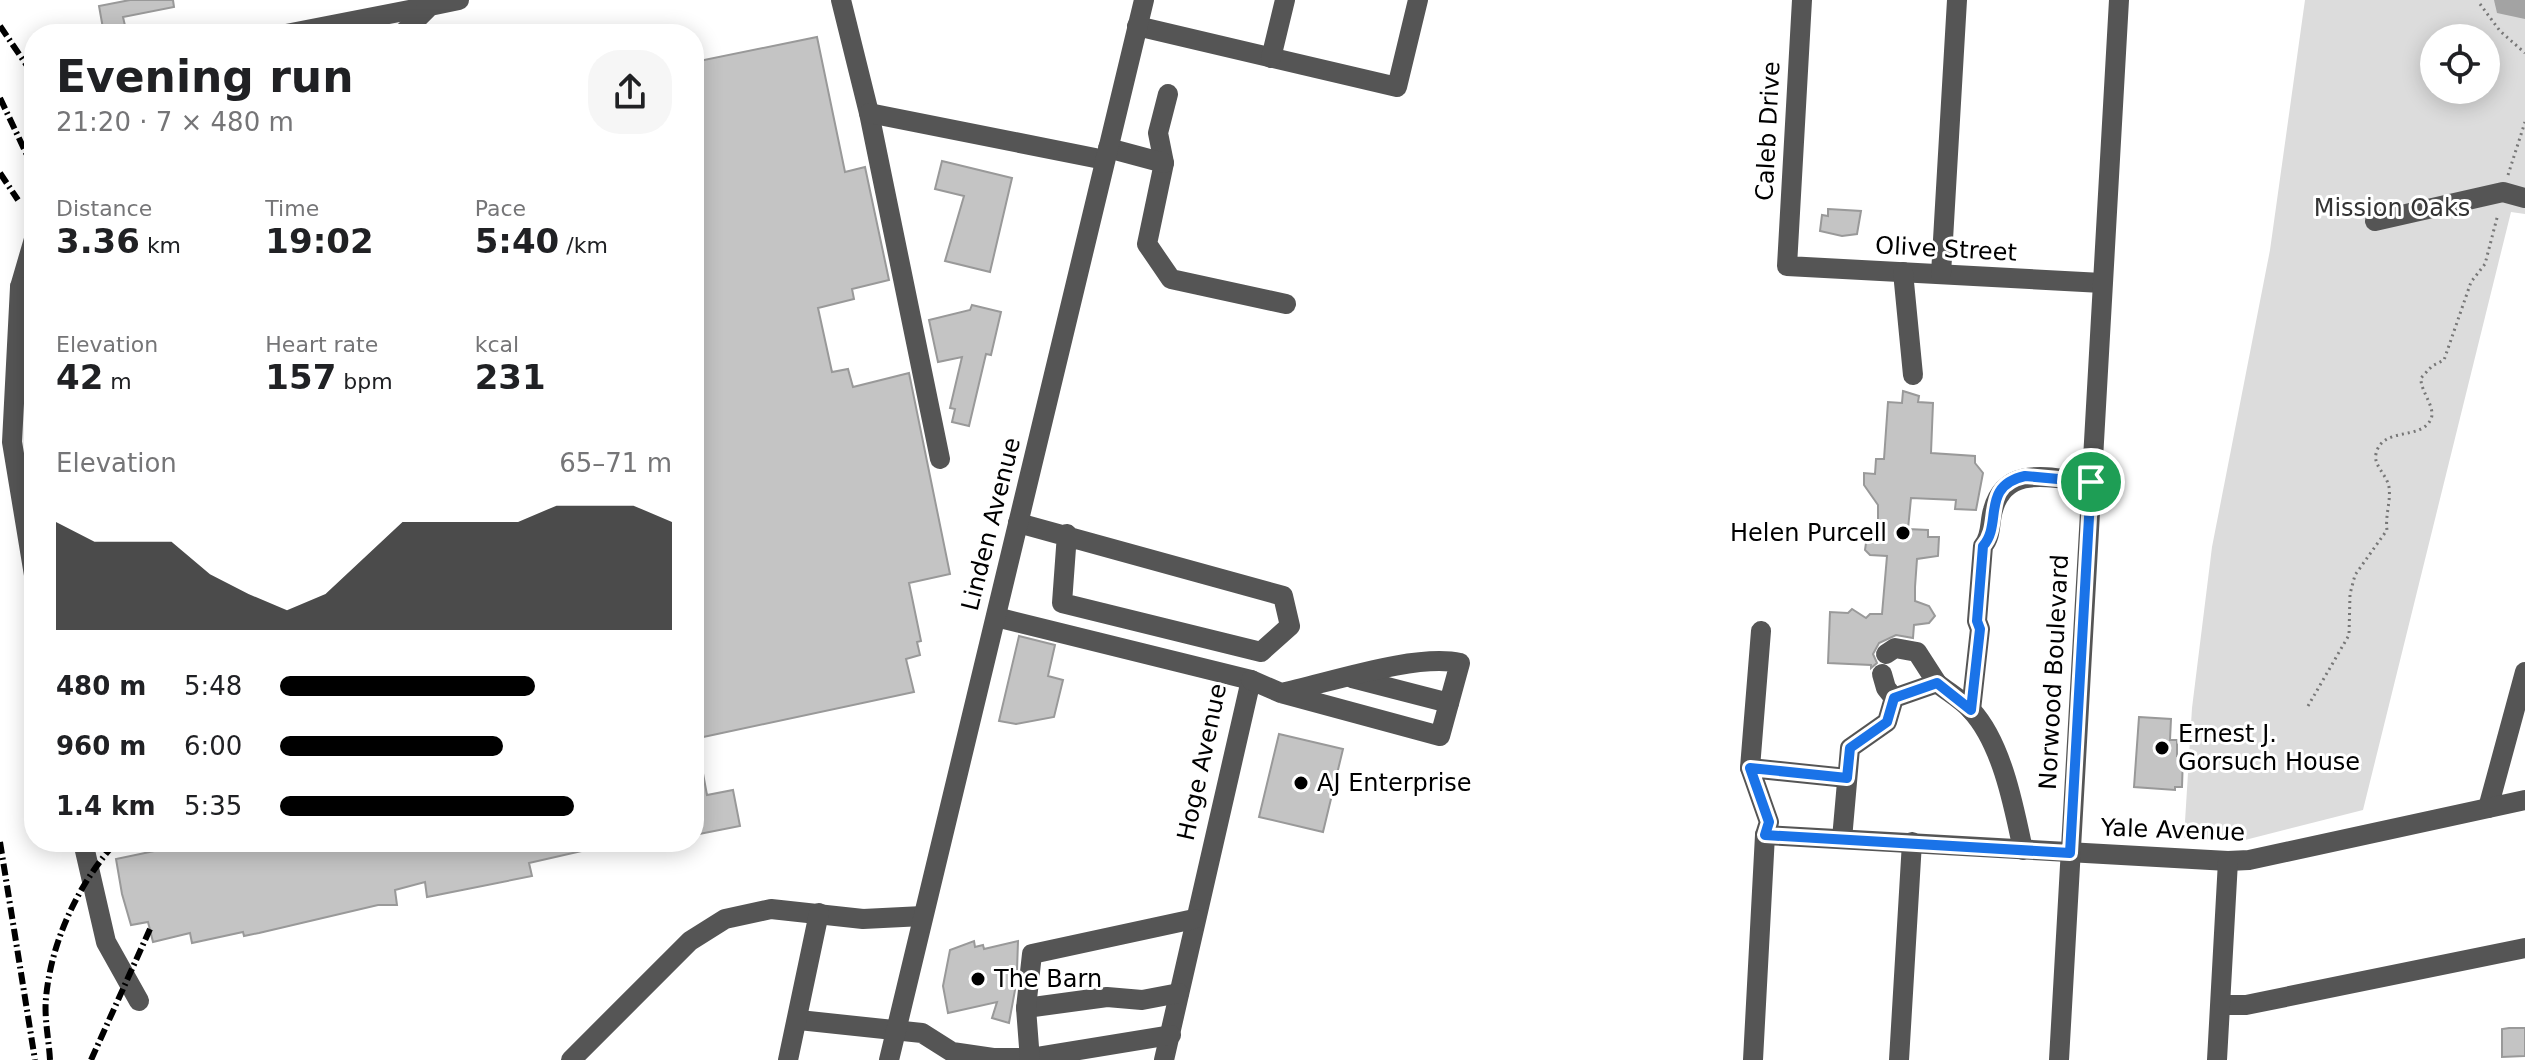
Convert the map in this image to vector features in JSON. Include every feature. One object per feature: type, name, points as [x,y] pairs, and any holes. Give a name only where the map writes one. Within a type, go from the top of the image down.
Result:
[{"type":"street","points":[[337,24],[459,0]]},
{"type":"street","points":[[841,0],[869,113],[940,459]]},
{"type":"street","name":"Linden Avenue","points":[[889,1060],[1144,0]]},
{"type":"street","points":[[1271,58],[1285,0]]},
{"type":"street","points":[[1137,26],[1397,87],[1418,0]]},
{"type":"street","name":"Caleb Drive","points":[[1787,266],[1802,0]]},
{"type":"street","points":[[1941,274],[1957,0]]},
{"type":"street","name":"Norwood Boulevard","points":[[2059,1060],[2119,0]]},
{"type":"street","points":[[412,24],[430,6]]},
{"type":"street","points":[[1168,94],[1158,133],[1164,163],[1147,244],[1171,279],[1286,304]]},
{"type":"street","points":[[869,113],[1164,163]]},
{"type":"street","points":[[2375,221],[2503,192],[2525,198]]},
{"type":"street","name":"Olive Street","points":[[1787,266],[2102,283]]},
{"type":"street","points":[[1903,272],[1913,375]]},
{"type":"street","points":[[24,273],[20,287],[12,442],[24,515]]},
{"type":"street","points":[[20,287],[24,296]]},
{"type":"street","points":[[1971,710],[1980,629],[1977,621],[1983,546],[1989,540],[1998,493],[2015,479],[2025,476],[2091,482]]},
{"type":"street","points":[[1018,523],[1067,534],[1283,596],[1290,626],[1261,652],[1062,603],[1067,534]]},
{"type":"street","name":"Hoge Avenue","points":[[996,617],[1251,680],[1164,1060]]},
{"type":"street","points":[[1753,1060],[1765,835],[1769,822],[1750,768],[1761,631]]},
{"type":"street","points":[[1886,654],[1895,648],[1917,652],[1937,683],[1971,710],[1981,723],[2002,769],[2023,850]]},
{"type":"street","points":[[1251,680],[1281,693],[1440,736],[1460,663],[1445,659],[1281,693]]},
{"type":"street","points":[[2488,808],[2525,672]]},
{"type":"street","points":[[1882,674],[1886,688],[1894,698]]},
{"type":"street","points":[[1352,678],[1449,703]]},
{"type":"street","points":[[1894,698],[1937,683]]},
{"type":"street","points":[[1842,839],[1850,748],[1887,722],[1894,698]]},
{"type":"street","points":[[1750,768],[1847,778]]},
{"type":"street","name":"Yale Avenue","points":[[1765,835],[2228,861],[2249,860],[2525,800]]},
{"type":"street","points":[[1899,1060],[1912,842]]},
{"type":"street","points":[[85,852],[106,942],[139,1001]]},
{"type":"street","points":[[2217,1060],[2228,861]]},
{"type":"street","points":[[571,1060],[690,941],[725,919],[771,909],[863,919],[923,916]]},
{"type":"street","points":[[788,1060],[799,1020],[819,913]]},
{"type":"street","points":[[1030,1059],[1026,1008],[1032,954],[1194,919]]},
{"type":"street","points":[[2221,1005],[2246,1005],[2525,948]]},
{"type":"street","points":[[1026,1008],[1107,997],[1142,1000],[1179,993]]},
{"type":"street","points":[[799,1020],[922,1033],[952,1052],[1030,1059],[1171,1035]]},
{"type":"path","points":[[2480,4],[2500,31],[2525,53]]},
{"type":"path","points":[[2308,706],[2349,635],[2351,582],[2387,530],[2385,512],[2389,489],[2375,461],[2376,454],[2390,437],[2418,431],[2429,422],[2432,415],[2421,378],[2432,366],[2444,360],[2471,282],[2485,264],[2525,122]]},
{"type":"green space","name":"Mission Oaks","points":[[2305,0],[2525,0],[2525,214],[2511,212],[2363,810],[2245,840],[2184,838],[2192,708],[2212,547],[2270,250]]},
{"type":"shaded area","points":[[2494,0],[2525,0],[2525,19],[2497,13]]},
{"type":"building","points":[[130,0],[173,0],[174,7],[123,17],[125,24],[102,24],[99,6]]},
{"type":"building","points":[[817,37],[845,172],[865,167],[889,280],[852,289],[854,299],[818,308],[832,372],[848,369],[853,387],[909,373],[950,574],[909,583],[921,641],[917,642],[920,655],[906,659],[914,692],[704,737],[704,60]]},
{"type":"building","points":[[942,161],[1012,178],[990,272],[945,261],[964,196],[935,189]]},
{"type":"building","points":[[1828,209],[1861,211],[1857,234],[1842,236],[1820,231],[1822,215],[1828,216]]},
{"type":"building","points":[[972,305],[1001,312],[991,355],[986,354],[969,426],[952,422],[955,409],[950,408],[962,357],[938,362],[929,320],[970,310]]},
{"type":"building","name":"Helen Purcell","points":[[1903,391],[1919,396],[1918,402],[1933,403],[1931,453],[1975,456],[1975,463],[1983,473],[1976,510],[1955,509],[1956,500],[1911,498],[1908,529],[1928,530],[1928,537],[1939,537],[1938,556],[1917,559],[1915,587],[1915,601],[1929,606],[1935,616],[1929,623],[1914,625],[1913,638],[1896,635],[1879,643],[1873,654],[1877,663],[1871,668],[1871,665],[1828,663],[1830,612],[1848,613],[1852,609],[1866,618],[1870,614],[1882,614],[1887,556],[1870,555],[1865,550],[1866,543],[1878,531],[1878,505],[1864,485],[1864,473],[1875,474],[1876,459],[1884,459],[1888,402],[1902,403]]},
{"type":"building","points":[[1019,636],[1055,645],[1048,676],[1063,680],[1054,717],[1016,724],[999,721]]},
{"type":"building","name":"Ernest J. Gorsuch House","points":[[2139,717],[2171,719],[2170,740],[2177,740],[2177,756],[2183,756],[2182,787],[2175,787],[2175,790],[2134,787]]},
{"type":"building","name":"AJ Enterprise","points":[[1279,734],[1343,749],[1323,832],[1259,817]]},
{"type":"building","points":[[704,779],[707,795],[733,790],[740,826],[704,833]]},
{"type":"building","points":[[150,852],[577,852],[529,863],[532,876],[427,897],[425,882],[395,890],[397,905],[378,905],[244,936],[243,932],[192,943],[190,933],[153,942],[148,922],[131,925],[116,859]]},
{"type":"building","name":"The Barn","points":[[974,941],[975,947],[983,945],[984,949],[1018,941],[1017,971],[1011,973],[1015,990],[1009,1023],[992,1018],[997,1002],[948,1013],[943,986],[950,950]]},
{"type":"building","points":[[2525,1028],[2525,1056],[2502,1057],[2502,1029]]},
{"type":"railway","points":[[0,26],[24,61]]},
{"type":"railway","points":[[0,98],[24,149]]},
{"type":"railway","points":[[0,173],[18,200]]},
{"type":"railway","points":[[0,842],[35,1060]]},
{"type":"railway","points":[[50,1060],[46,1006],[54,956],[78,895],[107,852]]},
{"type":"railway","points":[[91,1060],[150,929]]},
{"type":"place","name":"Helen Purcell","points":[[1903,533]]},
{"type":"place","name":"Ernest J. Gorsuch House","points":[[2162,748]]},
{"type":"place","name":"AJ Enterprise","points":[[1301,783]]},
{"type":"place","name":"The Barn","points":[[978,979]]},
{"type":"route","points":[[2025,476],[2091,482],[2070,853],[1765,835],[1769,822],[1750,768],[1847,778],[1850,748],[1887,722],[1894,698],[1937,683],[1971,710],[1980,629],[1977,621],[1983,546],[1989,540],[1998,493],[2005,485],[2025,476]]}]
